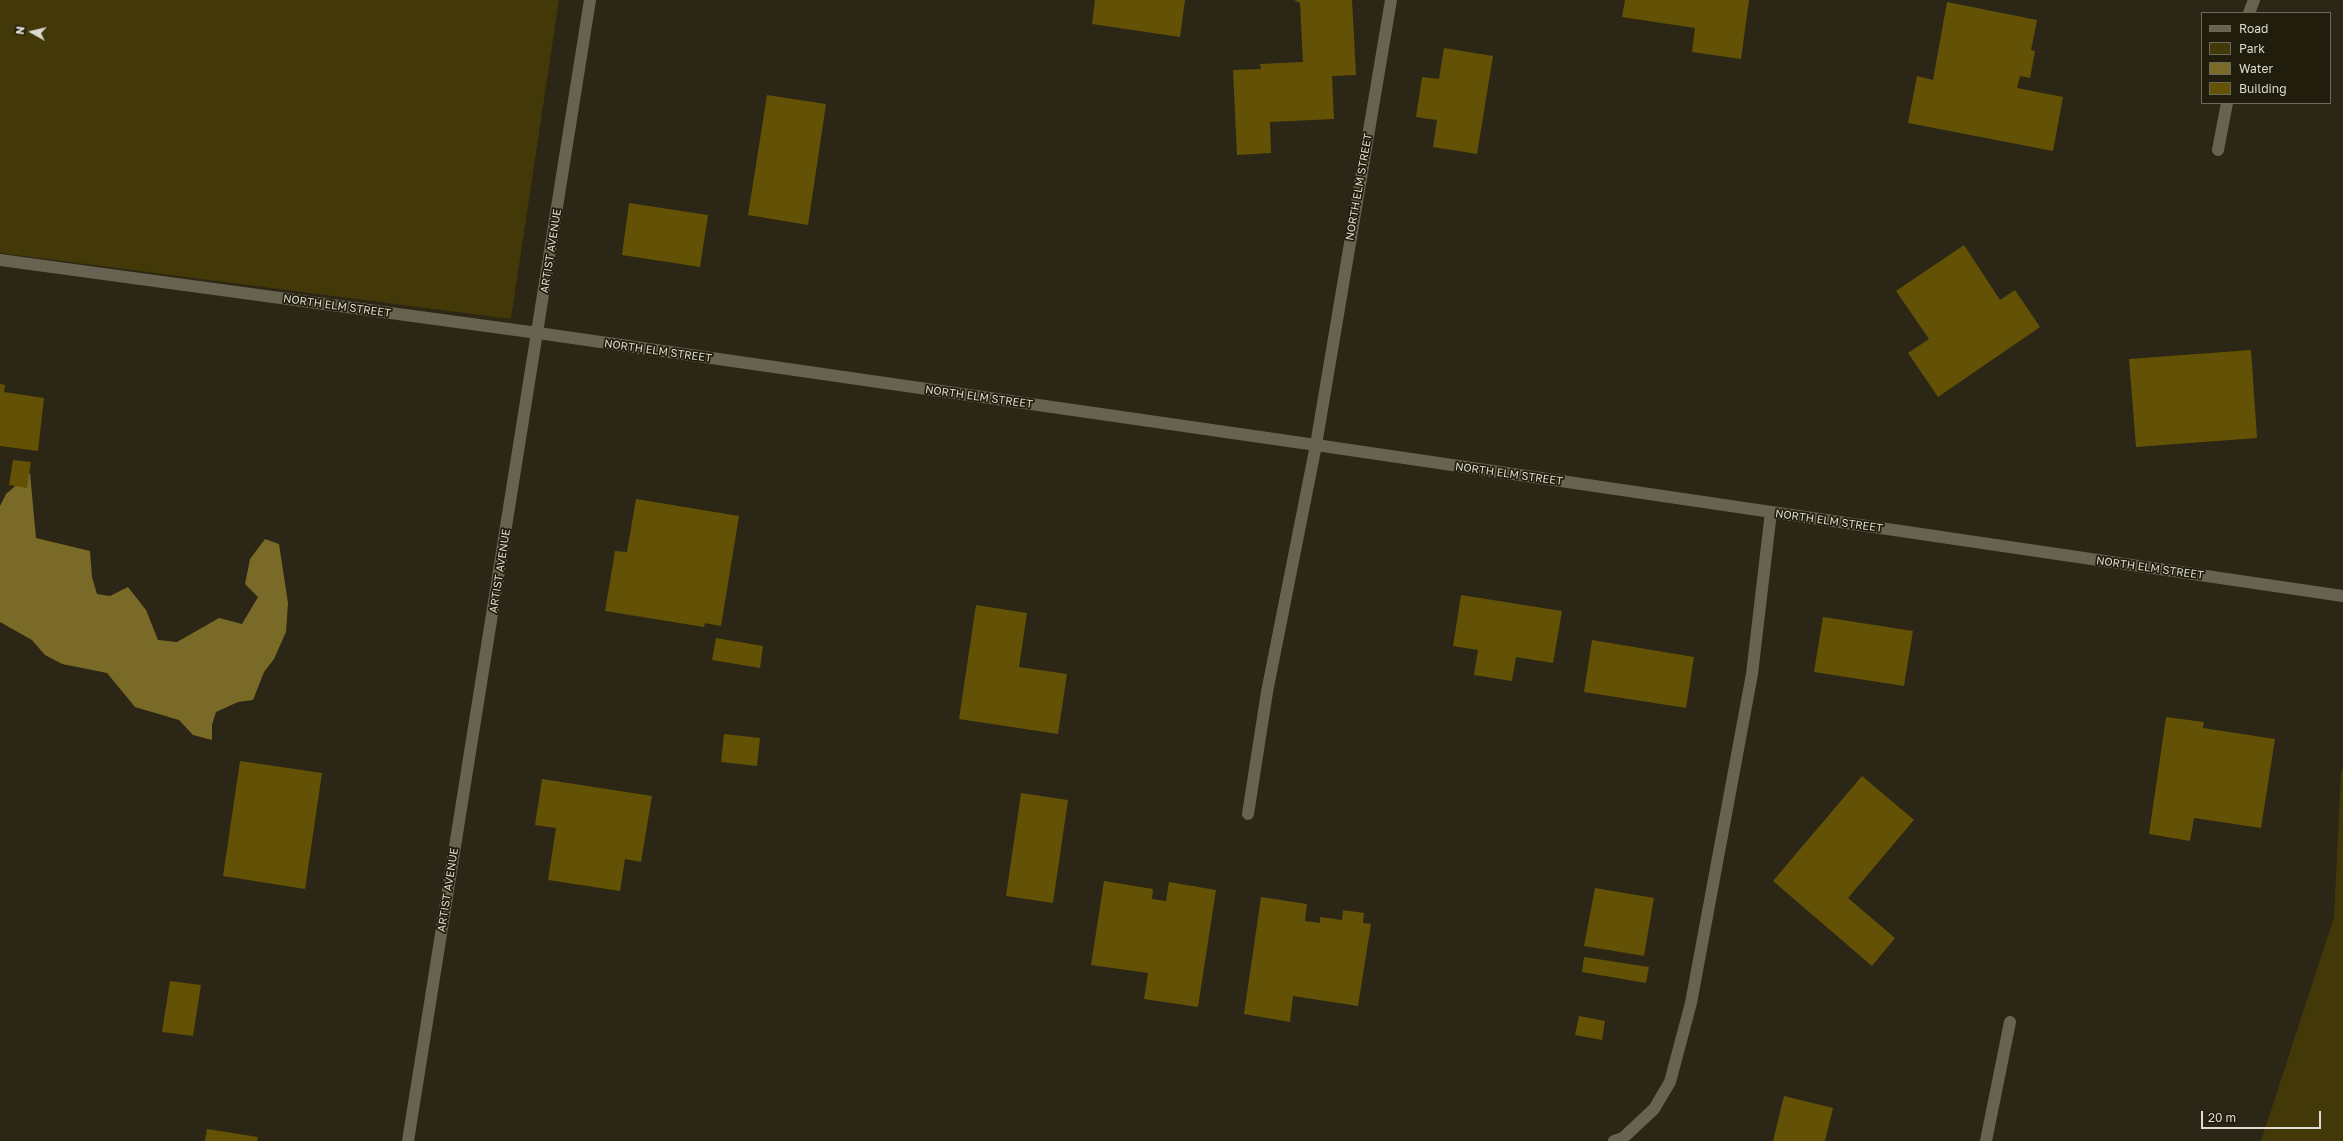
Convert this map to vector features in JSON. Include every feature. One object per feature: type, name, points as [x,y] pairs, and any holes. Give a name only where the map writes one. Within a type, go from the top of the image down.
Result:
[{"type":"street","name":"ARTIST AVENUE","points":[[408,1141],[590,0]]},
{"type":"street","name":"NORTH ELM STREET","points":[[1316,445],[1391,0]]},
{"type":"street","points":[[2249,12],[2254,0]]},
{"type":"street","points":[[2218,150],[2227,104]]},
{"type":"street","name":"NORTH ELM STREET","points":[[0,260],[538,333],[1316,445],[2343,596]]},
{"type":"street","points":[[1248,814],[1267,692],[1316,445]]},
{"type":"street","points":[[1614,1141],[1623,1138],[1654,1109],[1670,1082],[1691,1003],[1752,674],[1771,512]]},
{"type":"street","points":[[1986,1141],[2010,1022]]},
{"type":"green space","points":[[0,0],[559,0],[511,319],[0,253]]},
{"type":"green space","points":[[2343,768],[2343,1141],[2261,1141],[2334,917],[2341,771]]},
{"type":"water","points":[[30,473],[36,538],[90,551],[92,577],[97,594],[110,596],[128,587],[146,610],[158,640],[177,642],[219,618],[242,624],[258,597],[245,584],[250,559],[265,539],[279,544],[288,603],[286,632],[274,659],[264,672],[253,700],[238,702],[216,712],[212,725],[212,740],[193,735],[179,720],[135,707],[107,673],[62,664],[45,655],[32,640],[0,622],[0,506],[6,494]]},
{"type":"building","points":[[1095,0],[1185,0],[1180,37],[1092,24]]},
{"type":"building","points":[[1294,0],[1352,0],[1356,75],[1332,76],[1334,119],[1270,122],[1271,153],[1237,155],[1233,70],[1261,69],[1260,64],[1303,62],[1300,3]]},
{"type":"building","points":[[1625,0],[1749,0],[1741,59],[1692,52],[1695,28],[1622,17]]},
{"type":"building","points":[[1947,2],[2037,20],[2031,50],[2035,51],[2030,78],[2020,76],[2017,88],[2063,97],[2053,151],[1908,123],[1917,76],[1933,80]]},
{"type":"building","points":[[1444,48],[1493,56],[1477,154],[1433,147],[1437,120],[1416,117],[1422,77],[1439,79]]},
{"type":"building","points":[[767,95],[826,104],[808,225],[748,215]]},
{"type":"building","points":[[629,203],[708,215],[700,267],[622,255]]},
{"type":"building","points":[[1964,245],[2000,300],[2015,290],[2040,327],[1938,397],[1908,353],[1929,339],[1896,291]]},
{"type":"building","points":[[2251,350],[2257,438],[2136,447],[2129,359]]},
{"type":"building","points":[[0,384],[5,385],[4,392],[44,398],[38,451],[0,446]]},
{"type":"building","points":[[13,460],[31,462],[27,488],[9,485]]},
{"type":"building","points":[[636,499],[739,516],[721,626],[705,623],[704,627],[605,611],[615,551],[627,552]]},
{"type":"building","points":[[1461,595],[1562,611],[1553,663],[1516,657],[1512,681],[1474,675],[1478,650],[1453,646]]},
{"type":"building","points":[[976,605],[1027,613],[1019,667],[1067,674],[1058,734],[959,719]]},
{"type":"building","points":[[1823,617],[1913,631],[1904,686],[1814,672]]},
{"type":"building","points":[[716,638],[763,646],[760,668],[712,660]]},
{"type":"building","points":[[1592,640],[1694,657],[1686,708],[1584,692]]},
{"type":"building","points":[[2166,717],[2204,722],[2203,728],[2275,739],[2261,828],[2194,818],[2190,841],[2149,834]]},
{"type":"building","points":[[724,734],[760,738],[757,766],[721,762]]},
{"type":"building","points":[[240,761],[322,773],[305,889],[223,876]]},
{"type":"building","points":[[1862,776],[1914,820],[1848,898],[1895,938],[1872,966],[1773,881]]},
{"type":"building","points":[[542,779],[652,796],[641,862],[625,859],[620,891],[548,880],[556,828],[535,825]]},
{"type":"building","points":[[1021,793],[1068,800],[1053,903],[1006,896]]},
{"type":"building","points":[[1104,881],[1153,889],[1152,899],[1166,901],[1169,882],[1216,890],[1198,1007],[1144,999],[1148,973],[1091,965]]},
{"type":"building","points":[[1595,888],[1654,898],[1644,956],[1584,946]]},
{"type":"building","points":[[1261,897],[1307,904],[1305,921],[1320,923],[1320,917],[1342,920],[1343,910],[1364,913],[1363,923],[1371,924],[1358,1006],[1293,996],[1290,1022],[1244,1014]]},
{"type":"building","points":[[1584,957],[1649,967],[1646,983],[1582,972]]},
{"type":"building","points":[[170,981],[201,985],[193,1036],[162,1032]]},
{"type":"building","points":[[1579,1016],[1605,1021],[1602,1040],[1575,1035]]},
{"type":"building","points":[[1784,1096],[1833,1108],[1825,1141],[1773,1141]]},
{"type":"building","points":[[207,1129],[258,1137],[257,1141],[205,1141]]}]
